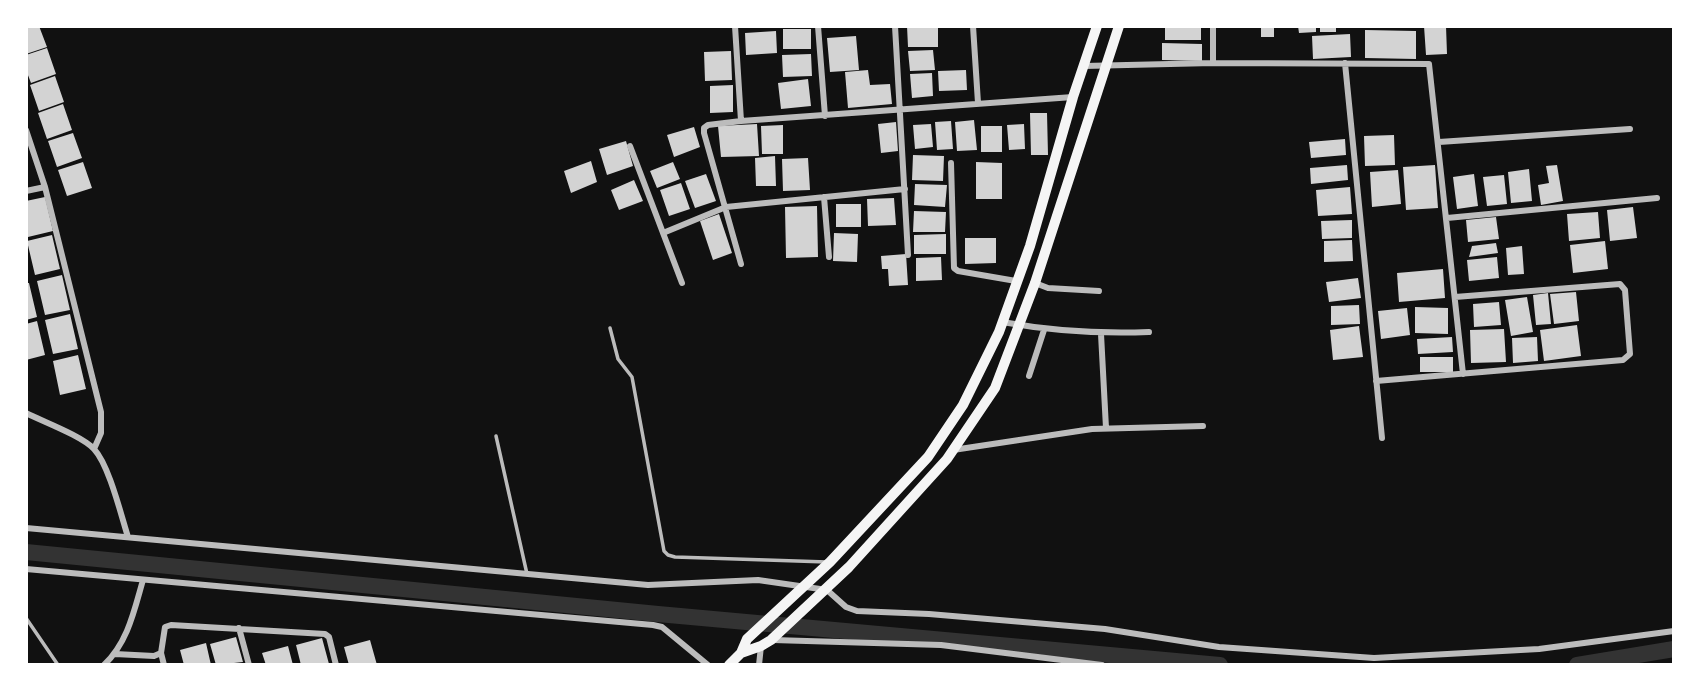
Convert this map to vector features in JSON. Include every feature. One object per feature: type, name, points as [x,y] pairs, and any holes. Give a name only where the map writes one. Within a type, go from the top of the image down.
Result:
[{"type":"main road","points":[[729,665],[741,653],[747,639],[830,562],[932,453],[963,405],[1002,322],[1030,246],[1073,97],[1097,26]]},
{"type":"main road","points":[[741,653],[766,643],[827,590],[953,450],[995,388],[1021,325],[1119,26]]},
{"type":"main road","points":[[952,421],[968,428]]},
{"type":"street","points":[[735,26],[741,121]]},
{"type":"street","points":[[818,26],[825,116]]},
{"type":"street","points":[[895,26],[908,255]]},
{"type":"street","points":[[973,26],[978,103]]},
{"type":"street","points":[[1213,26],[1213,63]]},
{"type":"street","points":[[1084,66],[1213,63],[1429,64],[1463,374]]},
{"type":"street","points":[[1345,63],[1382,438]]},
{"type":"street","points":[[741,264],[704,128],[708,125],[1073,97]]},
{"type":"street","points":[[1439,142],[1630,129]]},
{"type":"street","points":[[26,130],[45,187],[101,412],[101,433],[94,449]]},
{"type":"street","points":[[630,146],[682,283]]},
{"type":"street","points":[[951,163],[954,268],[958,271],[1016,281]]},
{"type":"street","points":[[26,191],[45,187]]},
{"type":"street","points":[[663,233],[726,207],[905,189]]},
{"type":"street","points":[[824,197],[829,257]]},
{"type":"street","points":[[1447,218],[1657,198]]},
{"type":"street","points":[[1035,283],[1048,288],[1099,291]]},
{"type":"street","points":[[1376,381],[1628,358],[1630,354],[1625,290],[1620,284],[1455,297]]},
{"type":"street","points":[[1002,322],[1044,330],[1101,334],[1149,332]]},
{"type":"street","points":[[1029,376],[1044,330]]},
{"type":"street","points":[[1101,334],[1106,428]]},
{"type":"street","points":[[26,413],[94,449],[110,483],[128,537]]},
{"type":"street","points":[[953,450],[1106,428],[1203,426]]},
{"type":"street","points":[[26,528],[648,585],[746,579],[827,590],[846,607],[857,611],[929,614],[1105,629],[1219,647],[1368,658],[1539,649],[1674,631]]},
{"type":"street","points":[[26,569],[653,625],[662,627],[708,665]]},
{"type":"street","points":[[104,665],[115,654],[128,632],[143,580]]},
{"type":"street","points":[[164,665],[161,653],[165,627],[239,628],[325,634],[329,637],[336,665]]},
{"type":"street","points":[[239,628],[249,665]]},
{"type":"street","points":[[758,665],[766,643],[942,645],[1102,665]]},
{"type":"street","points":[[115,654],[154,656],[161,653]]},
{"type":"lane","points":[[610,328],[618,359],[632,377],[664,551],[668,555],[830,562]]},
{"type":"lane","points":[[496,436],[527,574]]},
{"type":"lane","points":[[26,618],[58,665]]},
{"type":"building","points":[[26,26],[39,26],[47,47],[26,54]]},
{"type":"building","points":[[907,26],[938,26],[938,47],[908,47]]},
{"type":"building","points":[[1165,26],[1201,26],[1201,40],[1165,40]]},
{"type":"building","points":[[1261,26],[1274,26],[1274,37],[1261,37]]},
{"type":"building","points":[[1298,26],[1316,26],[1316,32],[1299,33]]},
{"type":"building","points":[[1320,26],[1336,26],[1336,32],[1320,32]]},
{"type":"building","points":[[1424,26],[1446,26],[1447,54],[1426,55]]},
{"type":"building","points":[[783,29],[811,29],[811,49],[783,49]]},
{"type":"building","points":[[1365,30],[1416,31],[1416,59],[1365,58]]},
{"type":"building","points":[[776,31],[777,53],[746,55],[745,33]]},
{"type":"building","points":[[1350,34],[1351,57],[1313,59],[1312,36]]},
{"type":"building","points":[[856,36],[859,70],[830,72],[827,38]]},
{"type":"building","points":[[1162,43],[1202,44],[1202,61],[1162,60]]},
{"type":"building","points":[[47,48],[56,74],[31,83],[26,70],[26,55]]},
{"type":"building","points":[[933,50],[935,70],[910,71],[908,51]]},
{"type":"building","points":[[731,51],[732,80],[705,81],[704,52]]},
{"type":"building","points":[[811,54],[812,76],[783,77],[782,55]]},
{"type":"building","points":[[868,70],[870,85],[890,84],[892,104],[848,108],[845,72]]},
{"type":"building","points":[[966,70],[967,90],[939,91],[938,71]]},
{"type":"building","points":[[932,73],[933,96],[912,98],[910,74]]},
{"type":"building","points":[[55,76],[64,102],[39,111],[30,85]]},
{"type":"building","points":[[808,79],[811,106],[781,109],[778,83]]},
{"type":"building","points":[[733,85],[733,112],[710,113],[710,86]]},
{"type":"building","points":[[63,104],[72,130],[47,139],[38,113]]},
{"type":"building","points":[[1030,113],[1047,113],[1048,155],[1031,155]]},
{"type":"building","points":[[974,120],[977,150],[957,151],[955,122]]},
{"type":"building","points":[[951,121],[953,149],[937,150],[935,122]]},
{"type":"building","points":[[896,122],[898,151],[881,153],[878,124]]},
{"type":"building","points":[[757,124],[759,156],[721,157],[718,126]]},
{"type":"building","points":[[931,124],[933,147],[915,149],[913,125]]},
{"type":"building","points":[[1024,124],[1025,149],[1009,150],[1007,125]]},
{"type":"building","points":[[783,125],[783,154],[762,154],[761,126]]},
{"type":"building","points":[[981,126],[1002,126],[1002,152],[981,152]]},
{"type":"building","points":[[694,127],[700,147],[674,157],[667,135]]},
{"type":"building","points":[[73,133],[82,158],[57,167],[48,141]]},
{"type":"building","points":[[1394,135],[1395,165],[1365,166],[1364,136]]},
{"type":"building","points":[[1345,139],[1346,155],[1311,158],[1309,142]]},
{"type":"building","points":[[626,141],[633,166],[607,175],[599,149]]},
{"type":"building","points":[[913,155],[944,156],[943,181],[912,180]]},
{"type":"building","points":[[775,156],[776,186],[756,186],[755,158]]},
{"type":"building","points":[[808,158],[810,190],[783,191],[782,159]]},
{"type":"building","points":[[591,161],[597,182],[571,193],[564,171]]},
{"type":"building","points":[[83,162],[92,188],[67,196],[58,170]]},
{"type":"building","points":[[673,162],[680,179],[657,188],[650,171]]},
{"type":"building","points":[[976,162],[1002,163],[1002,199],[976,199]]},
{"type":"building","points":[[1347,165],[1348,180],[1311,184],[1310,168]]},
{"type":"building","points":[[1435,165],[1438,208],[1406,210],[1403,167]]},
{"type":"building","points":[[1557,165],[1563,201],[1541,205],[1538,185],[1549,183],[1546,166]]},
{"type":"building","points":[[1529,169],[1532,201],[1511,203],[1508,172]]},
{"type":"building","points":[[1398,170],[1401,204],[1372,207],[1370,172]]},
{"type":"building","points":[[706,174],[716,201],[695,208],[685,181]]},
{"type":"building","points":[[1474,174],[1478,206],[1457,209],[1453,177]]},
{"type":"building","points":[[1504,175],[1507,204],[1487,206],[1483,177]]},
{"type":"building","points":[[634,180],[643,201],[619,210],[611,190]]},
{"type":"building","points":[[681,183],[690,209],[669,216],[660,190]]},
{"type":"building","points":[[915,184],[947,185],[945,207],[914,205]]},
{"type":"building","points":[[1350,187],[1352,214],[1318,216],[1316,190]]},
{"type":"building","points":[[45,197],[53,231],[28,237],[26,201]]},
{"type":"building","points":[[894,198],[896,225],[868,226],[867,199]]},
{"type":"building","points":[[836,204],[861,204],[861,227],[836,227]]},
{"type":"building","points":[[817,206],[818,257],[786,258],[785,207]]},
{"type":"building","points":[[1633,207],[1637,238],[1610,241],[1607,210]]},
{"type":"building","points":[[914,211],[946,212],[945,232],[913,232]]},
{"type":"building","points":[[1598,212],[1600,238],[1569,241],[1567,214]]},
{"type":"building","points":[[719,214],[732,253],[713,260],[700,221]]},
{"type":"building","points":[[1496,217],[1499,239],[1468,242],[1466,220]]},
{"type":"building","points":[[1352,220],[1352,238],[1322,239],[1321,221]]},
{"type":"building","points":[[834,233],[858,234],[857,262],[833,261]]},
{"type":"building","points":[[946,234],[946,254],[914,254],[914,235]]},
{"type":"building","points":[[52,235],[60,269],[35,275],[27,241]]},
{"type":"building","points":[[965,238],[996,238],[996,263],[965,264]]},
{"type":"building","points":[[1352,240],[1353,261],[1324,262],[1324,241]]},
{"type":"building","points":[[1605,241],[1608,269],[1573,273],[1570,245]]},
{"type":"building","points":[[1496,243],[1498,253],[1469,257],[1472,246]]},
{"type":"building","points":[[1522,246],[1524,274],[1508,275],[1506,248]]},
{"type":"building","points":[[906,254],[908,285],[889,286],[888,269],[882,269],[881,256]]},
{"type":"building","points":[[941,257],[942,280],[916,281],[916,258]]},
{"type":"building","points":[[1497,257],[1499,278],[1469,281],[1467,260]]},
{"type":"building","points":[[1443,269],[1445,298],[1399,302],[1397,273]]},
{"type":"building","points":[[62,275],[70,310],[45,315],[37,281]]},
{"type":"building","points":[[1358,278],[1361,298],[1329,302],[1326,282]]},
{"type":"building","points":[[26,283],[29,283],[37,317],[26,320]]},
{"type":"building","points":[[1576,292],[1579,321],[1554,324],[1550,294]]},
{"type":"building","points":[[1548,293],[1551,324],[1536,325],[1533,295]]},
{"type":"building","points":[[1527,297],[1533,332],[1511,336],[1505,300]]},
{"type":"building","points":[[1499,302],[1501,325],[1474,327],[1473,304]]},
{"type":"building","points":[[1359,305],[1360,324],[1331,325],[1331,306]]},
{"type":"building","points":[[1415,307],[1448,308],[1448,334],[1415,333]]},
{"type":"building","points":[[1407,308],[1410,335],[1381,339],[1378,311]]},
{"type":"building","points":[[70,314],[78,349],[53,354],[45,320]]},
{"type":"building","points":[[37,321],[45,355],[26,360],[26,324]]},
{"type":"building","points":[[1577,325],[1581,356],[1544,361],[1540,330]]},
{"type":"building","points":[[1359,326],[1363,357],[1333,360],[1330,330]]},
{"type":"building","points":[[1504,329],[1506,362],[1471,363],[1470,330]]},
{"type":"building","points":[[1452,337],[1453,352],[1418,354],[1417,339]]},
{"type":"building","points":[[1537,337],[1538,361],[1513,363],[1512,338]]},
{"type":"building","points":[[78,355],[86,389],[60,395],[53,361]]},
{"type":"building","points":[[1420,357],[1453,357],[1453,372],[1420,372]]},
{"type":"building","points":[[236,637],[243,662],[216,665],[210,644]]},
{"type":"building","points":[[322,638],[329,664],[301,665],[296,645]]},
{"type":"building","points":[[370,640],[377,665],[349,665],[344,647]]},
{"type":"building","points":[[206,643],[211,665],[184,665],[180,650]]},
{"type":"building","points":[[288,646],[293,665],[266,665],[262,653]]},
{"type":"waterway","points":[[26,552],[658,614],[1220,665]]},
{"type":"waterway","points":[[1577,665],[1674,649]]}]
